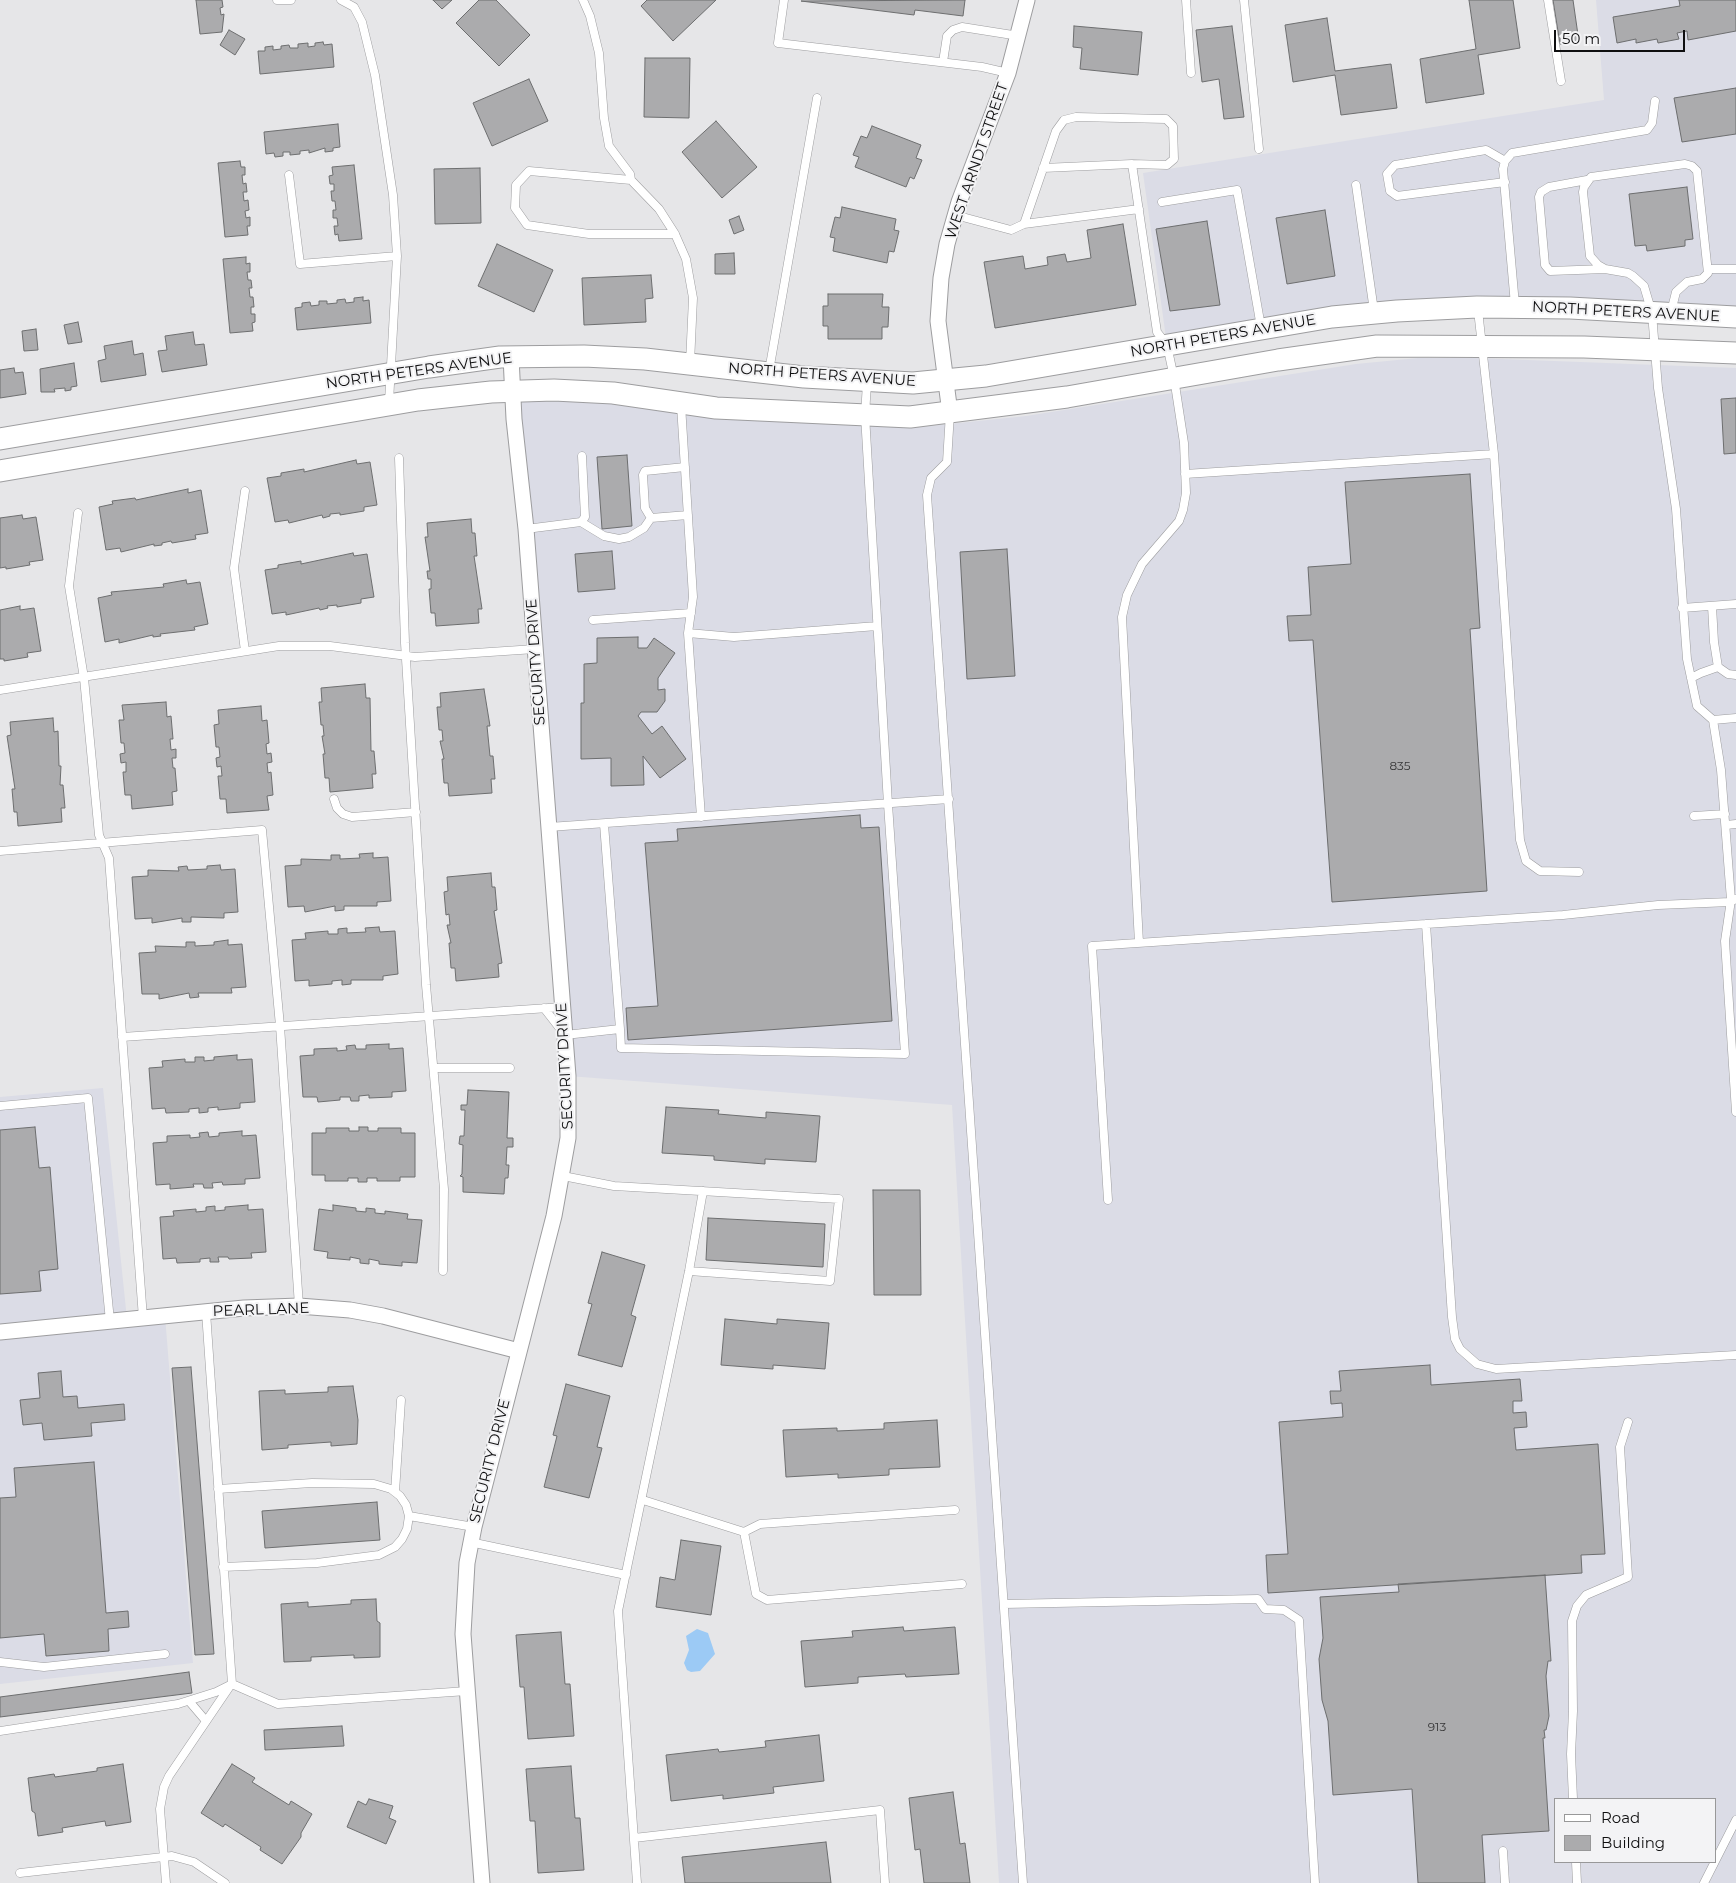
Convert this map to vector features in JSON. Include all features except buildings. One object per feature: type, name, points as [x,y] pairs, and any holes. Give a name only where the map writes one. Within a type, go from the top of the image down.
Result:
[{"type":"main road","name":"NORTH PETERS AVENUE","points":[[0,439],[391,373],[511,357],[584,356],[645,359],[769,373],[912,383],[986,376],[1262,329],[1374,313],[1478,307],[1516,307],[1570,308],[1736,318]]},
{"type":"main road","name":"NORTH PETERS AVENUE","points":[[0,471],[389,404],[514,391],[554,390],[613,393],[716,408],[910,417],[1057,399],[1278,360],[1376,346],[1481,346],[1736,353]]},
{"type":"street","name":"WEST ARNDT STREET","points":[[950,413],[945,380],[939,308],[944,261],[955,215],[1008,73],[1027,0]]},
{"type":"street","name":"SECURITY DRIVE","points":[[482,1883],[467,1691],[463,1610],[470,1542],[562,1176],[568,1138],[563,1007],[526,529],[514,418],[511,357]]},
{"type":"street","name":"PEARL LANE","points":[[0,1332],[206,1312],[300,1306],[350,1310],[383,1316],[519,1351]]},
{"type":"lane","points":[[277,0],[291,0]]},
{"type":"lane","points":[[341,0],[354,7],[360,17],[375,75],[393,195],[397,256],[389,404]]},
{"type":"lane","points":[[583,0],[599,53],[604,118],[609,146],[630,174],[631,180],[659,209],[675,234],[686,259],[692,287],[694,310],[690,364]]},
{"type":"lane","points":[[784,0],[778,43],[982,66],[1008,73]]},
{"type":"lane","points":[[1186,0],[1191,73]]},
{"type":"lane","points":[[1244,0],[1259,149]]},
{"type":"lane","points":[[1548,0],[1561,81]]},
{"type":"lane","points":[[942,62],[947,36],[953,30],[962,27],[1019,36]]},
{"type":"lane","points":[[769,373],[817,98]]},
{"type":"lane","points":[[1516,307],[1503,169],[1505,161],[1512,153],[1647,130],[1652,123],[1655,101]]},
{"type":"lane","points":[[1024,224],[1043,168],[1056,130],[1064,120],[1076,117],[1166,119],[1174,126],[1174,159],[1167,164],[1043,168]]},
{"type":"lane","points":[[1505,161],[1486,150],[1395,166],[1387,174],[1390,191],[1397,196],[1505,182]]},
{"type":"lane","points":[[1132,164],[1157,332],[1167,346],[1174,378],[1184,443],[1186,499],[1182,516],[1173,530],[1142,564],[1127,595],[1122,617],[1139,943]]},
{"type":"lane","points":[[1661,313],[1637,280],[1628,273],[1605,269],[1550,271],[1545,266],[1539,197],[1541,192],[1548,186],[1587,180],[1591,177],[1685,164],[1695,168],[1697,171],[1708,269],[1706,276],[1687,282],[1676,292],[1661,313],[1654,350],[1676,509],[1684,638],[1698,706],[1713,720],[1722,770],[1734,902],[1725,941],[1736,1112]]},
{"type":"lane","points":[[631,180],[529,170],[516,185],[516,208],[528,225],[589,234],[675,234]]},
{"type":"lane","points":[[289,175],[300,264],[397,256]]},
{"type":"lane","points":[[1587,180],[1583,192],[1590,256],[1598,265],[1605,269]]},
{"type":"lane","points":[[1356,185],[1374,313]]},
{"type":"lane","points":[[1162,202],[1237,190],[1262,329]]},
{"type":"lane","points":[[955,215],[1011,230],[1024,224],[1138,209]]},
{"type":"lane","points":[[1708,269],[1736,269]]},
{"type":"lane","points":[[1478,307],[1494,454],[1520,840],[1526,861],[1540,871],[1579,872]]},
{"type":"lane","points":[[604,824],[621,1048],[905,1054],[865,416],[867,380]]},
{"type":"lane","points":[[681,403],[693,597],[688,634],[701,817]]},
{"type":"lane","points":[[950,413],[947,462],[934,474],[927,495],[1023,1883]]},
{"type":"lane","points":[[1185,474],[1494,454]]},
{"type":"lane","points":[[526,529],[580,522],[586,517],[582,456]]},
{"type":"lane","points":[[399,458],[406,655],[429,1016],[444,1189],[443,1271]]},
{"type":"lane","points":[[651,518],[645,508],[643,475],[645,471],[685,467]]},
{"type":"lane","points":[[245,491],[234,568],[245,651]]},
{"type":"lane","points":[[78,513],[69,586],[84,678],[98,835],[109,858],[143,1318]]},
{"type":"lane","points":[[580,522],[604,536],[619,539],[629,537],[644,528],[651,518],[688,514]]},
{"type":"lane","points":[[1682,608],[1736,604]]},
{"type":"lane","points":[[1712,606],[1718,668]]},
{"type":"lane","points":[[593,620],[691,613]]},
{"type":"lane","points":[[688,634],[734,637],[878,626]]},
{"type":"lane","points":[[0,690],[279,646],[313,645],[415,657],[535,649]]},
{"type":"lane","points":[[1692,678],[1718,668],[1728,674],[1736,675]]},
{"type":"lane","points":[[1713,720],[1736,718]]},
{"type":"lane","points":[[334,799],[337,808],[343,814],[352,817],[416,812]]},
{"type":"lane","points":[[549,828],[949,799]]},
{"type":"lane","points":[[1694,816],[1725,814]]},
{"type":"lane","points":[[1726,825],[1736,824]]},
{"type":"lane","points":[[0,851],[262,830],[280,1026],[300,1306]]},
{"type":"lane","points":[[1108,1200],[1092,946],[1583,913],[1658,905],[1734,902]]},
{"type":"lane","points":[[1426,924],[1450,1300],[1454,1333],[1460,1349],[1477,1364],[1496,1369],[1736,1355]]},
{"type":"lane","points":[[122,1037],[563,1007]]},
{"type":"lane","points":[[544,1008],[565,1035],[620,1029]]},
{"type":"lane","points":[[434,1068],[510,1068]]},
{"type":"lane","points":[[0,1106],[88,1098],[110,1321]]},
{"type":"lane","points":[[562,1176],[614,1186],[839,1199],[830,1282],[689,1272]]},
{"type":"lane","points":[[637,1883],[618,1611],[643,1500],[689,1272],[703,1192]]},
{"type":"lane","points":[[166,1883],[162,1856],[160,1809],[164,1787],[169,1776],[232,1684],[206,1312]]},
{"type":"lane","points":[[395,1492],[401,1400]]},
{"type":"lane","points":[[1573,1798],[1571,1754],[1573,1711],[1572,1621],[1577,1606],[1586,1595],[1628,1577],[1620,1447],[1628,1422]]},
{"type":"lane","points":[[218,1489],[334,1483],[374,1484],[395,1492],[406,1505],[409,1516],[407,1529],[402,1539],[395,1547],[379,1555],[317,1563],[223,1567]]},
{"type":"lane","points":[[643,1500],[744,1532],[760,1524],[955,1510]]},
{"type":"lane","points":[[409,1516],[474,1526]]},
{"type":"lane","points":[[744,1532],[756,1594],[767,1600],[962,1584]]},
{"type":"lane","points":[[470,1542],[626,1575]]},
{"type":"lane","points":[[1004,1604],[1258,1599],[1266,1609],[1284,1610],[1299,1620],[1315,1883]]},
{"type":"lane","points":[[0,1662],[44,1667],[165,1654]]},
{"type":"lane","points":[[232,1684],[278,1704],[467,1691]]},
{"type":"lane","points":[[0,1731],[189,1701],[216,1692],[232,1684]]},
{"type":"lane","points":[[189,1701],[206,1721]]},
{"type":"lane","points":[[634,1838],[880,1810],[885,1883]]},
{"type":"lane","points":[[1716,1859],[1736,1820]]},
{"type":"lane","points":[[1503,1851],[1505,1883]]},
{"type":"lane","points":[[20,1874],[162,1856],[189,1860],[225,1883]]},
{"type":"lane","points":[[1576,1863],[1577,1883]]},
{"type":"lane","points":[[1704,1883],[1714,1863]]},
{"type":"shaded area","points":[[1596,0],[1736,0],[1736,317],[1477,307],[1167,345],[1143,173],[1604,100]]},
{"type":"shaded area","points":[[1418,358],[1475,358],[1736,368],[1736,1883],[999,1883],[952,1105],[568,1076],[514,391],[910,417],[911,428],[1026,416],[1356,364]]},
{"type":"shaded area","points":[[103,1088],[127,1319],[165,1316],[193,1663],[0,1684],[0,1097]]},
{"type":"water","points":[[697,1629],[708,1633],[715,1654],[700,1671],[691,1672],[687,1670],[684,1663],[689,1650],[686,1636]]}]
